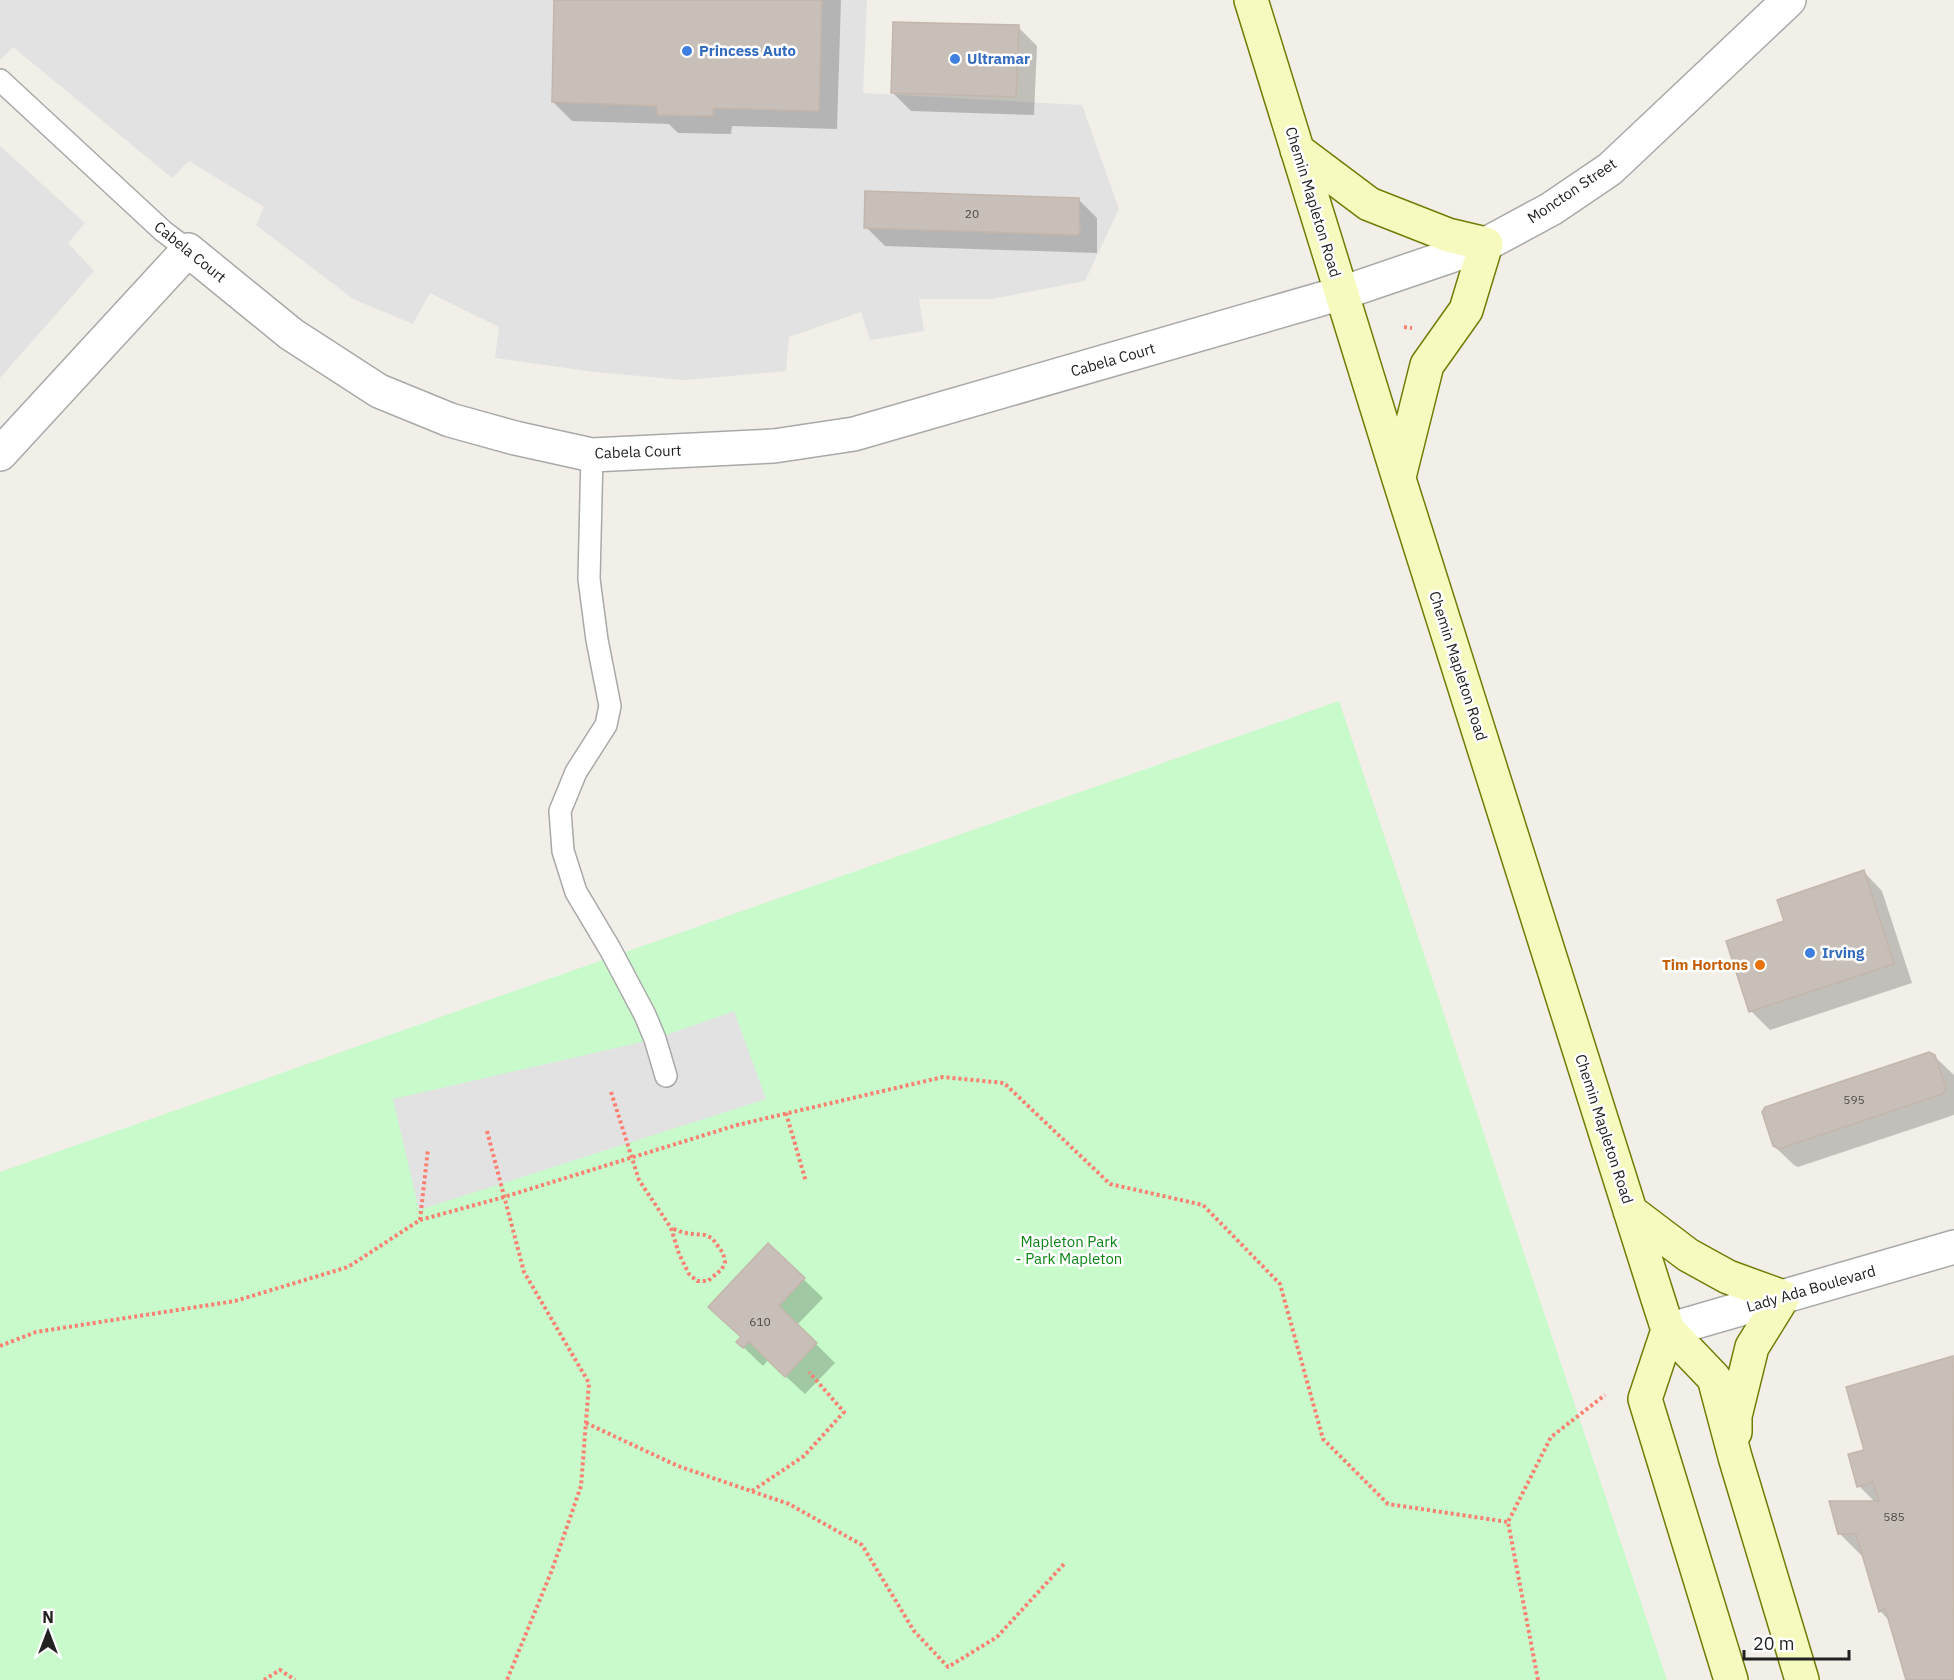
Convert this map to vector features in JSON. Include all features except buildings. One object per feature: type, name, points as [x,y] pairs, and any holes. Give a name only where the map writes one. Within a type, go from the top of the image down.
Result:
[{"type":"main road","name":"Chemin Mapleton Road","points":[[1251,0],[1399,479],[1668,1330],[1714,1378],[1735,1457],[1802,1680]]},
{"type":"main road","points":[[1297,150],[1368,204],[1448,235],[1486,244],[1467,310],[1427,365],[1399,479]]},
{"type":"main road","points":[[1630,1211],[1688,1255],[1728,1277],[1783,1297],[1752,1347],[1735,1416],[1735,1457]]},
{"type":"main road","points":[[1668,1330],[1645,1400],[1731,1680]]},
{"type":"street","name":"Moncton Street","points":[[1342,293],[1486,244],[1551,209],[1610,169],[1789,0]]},
{"type":"street","points":[[0,454],[188,250]]},
{"type":"street","name":"Cabela Court","points":[[188,250],[291,334],[379,391],[450,420],[515,438],[592,455],[774,446],[854,434],[1342,293]]},
{"type":"street","name":"Lady Ada Boulevard","points":[[1668,1330],[1954,1247]]},
{"type":"lane","name":"Cabela Court","points":[[0,80],[154,223],[188,250]]},
{"type":"lane","points":[[592,455],[589,579],[597,640],[610,706],[606,725],[576,772],[561,811],[562,850],[576,892],[645,1015],[666,1076]]},
{"type":"path","points":[[0,1346],[36,1332],[235,1301],[348,1267],[420,1220],[633,1159],[737,1125],[943,1077],[1004,1083],[1110,1184],[1203,1205],[1280,1284],[1323,1439],[1366,1485],[1388,1504],[1508,1522]]},
{"type":"path","points":[[611,1092],[639,1180],[671,1228],[679,1254],[689,1274],[697,1281],[708,1281],[722,1269],[725,1262],[723,1253],[712,1238],[671,1228]]},
{"type":"path","points":[[786,1113],[806,1182]]},
{"type":"path","points":[[486,1131],[524,1272],[589,1383],[581,1486],[552,1570],[507,1680]]},
{"type":"path","points":[[420,1220],[428,1149]]},
{"type":"path","points":[[752,1491],[804,1456],[844,1412],[809,1372]]},
{"type":"path","points":[[1538,1680],[1508,1522],[1551,1437],[1605,1395]]},
{"type":"path","points":[[586,1423],[678,1466],[789,1503],[862,1545],[914,1631],[948,1667],[997,1637],[1064,1564]]},
{"type":"path","points":[[264,1680],[280,1670],[295,1680]]},
{"type":"green space","name":"Mapleton Park - Park Mapleton","points":[[1339,701],[1667,1680],[0,1680],[0,1172]]},
{"type":"shaded area","points":[[0,0],[867,0],[863,93],[1082,105],[1119,209],[1085,281],[992,299],[919,299],[924,331],[870,340],[861,312],[789,337],[786,371],[685,380],[594,372],[495,358],[499,327],[430,293],[413,324],[353,299],[256,225],[264,207],[189,161],[172,178],[13,47],[0,60]]},
{"type":"shaded area","points":[[0,146],[85,223],[68,243],[94,271],[0,378]]},
{"type":"shaded area","points":[[734,1011],[766,1099],[419,1210],[393,1099],[655,1039]]},
{"type":"place","name":"Princess Auto","points":[[687,51]]},
{"type":"place","name":"Ultramar","points":[[955,59]]},
{"type":"place","name":"Irving","points":[[1810,953]]},
{"type":"place","name":"Tim Hortons","points":[[1760,965]]}]
